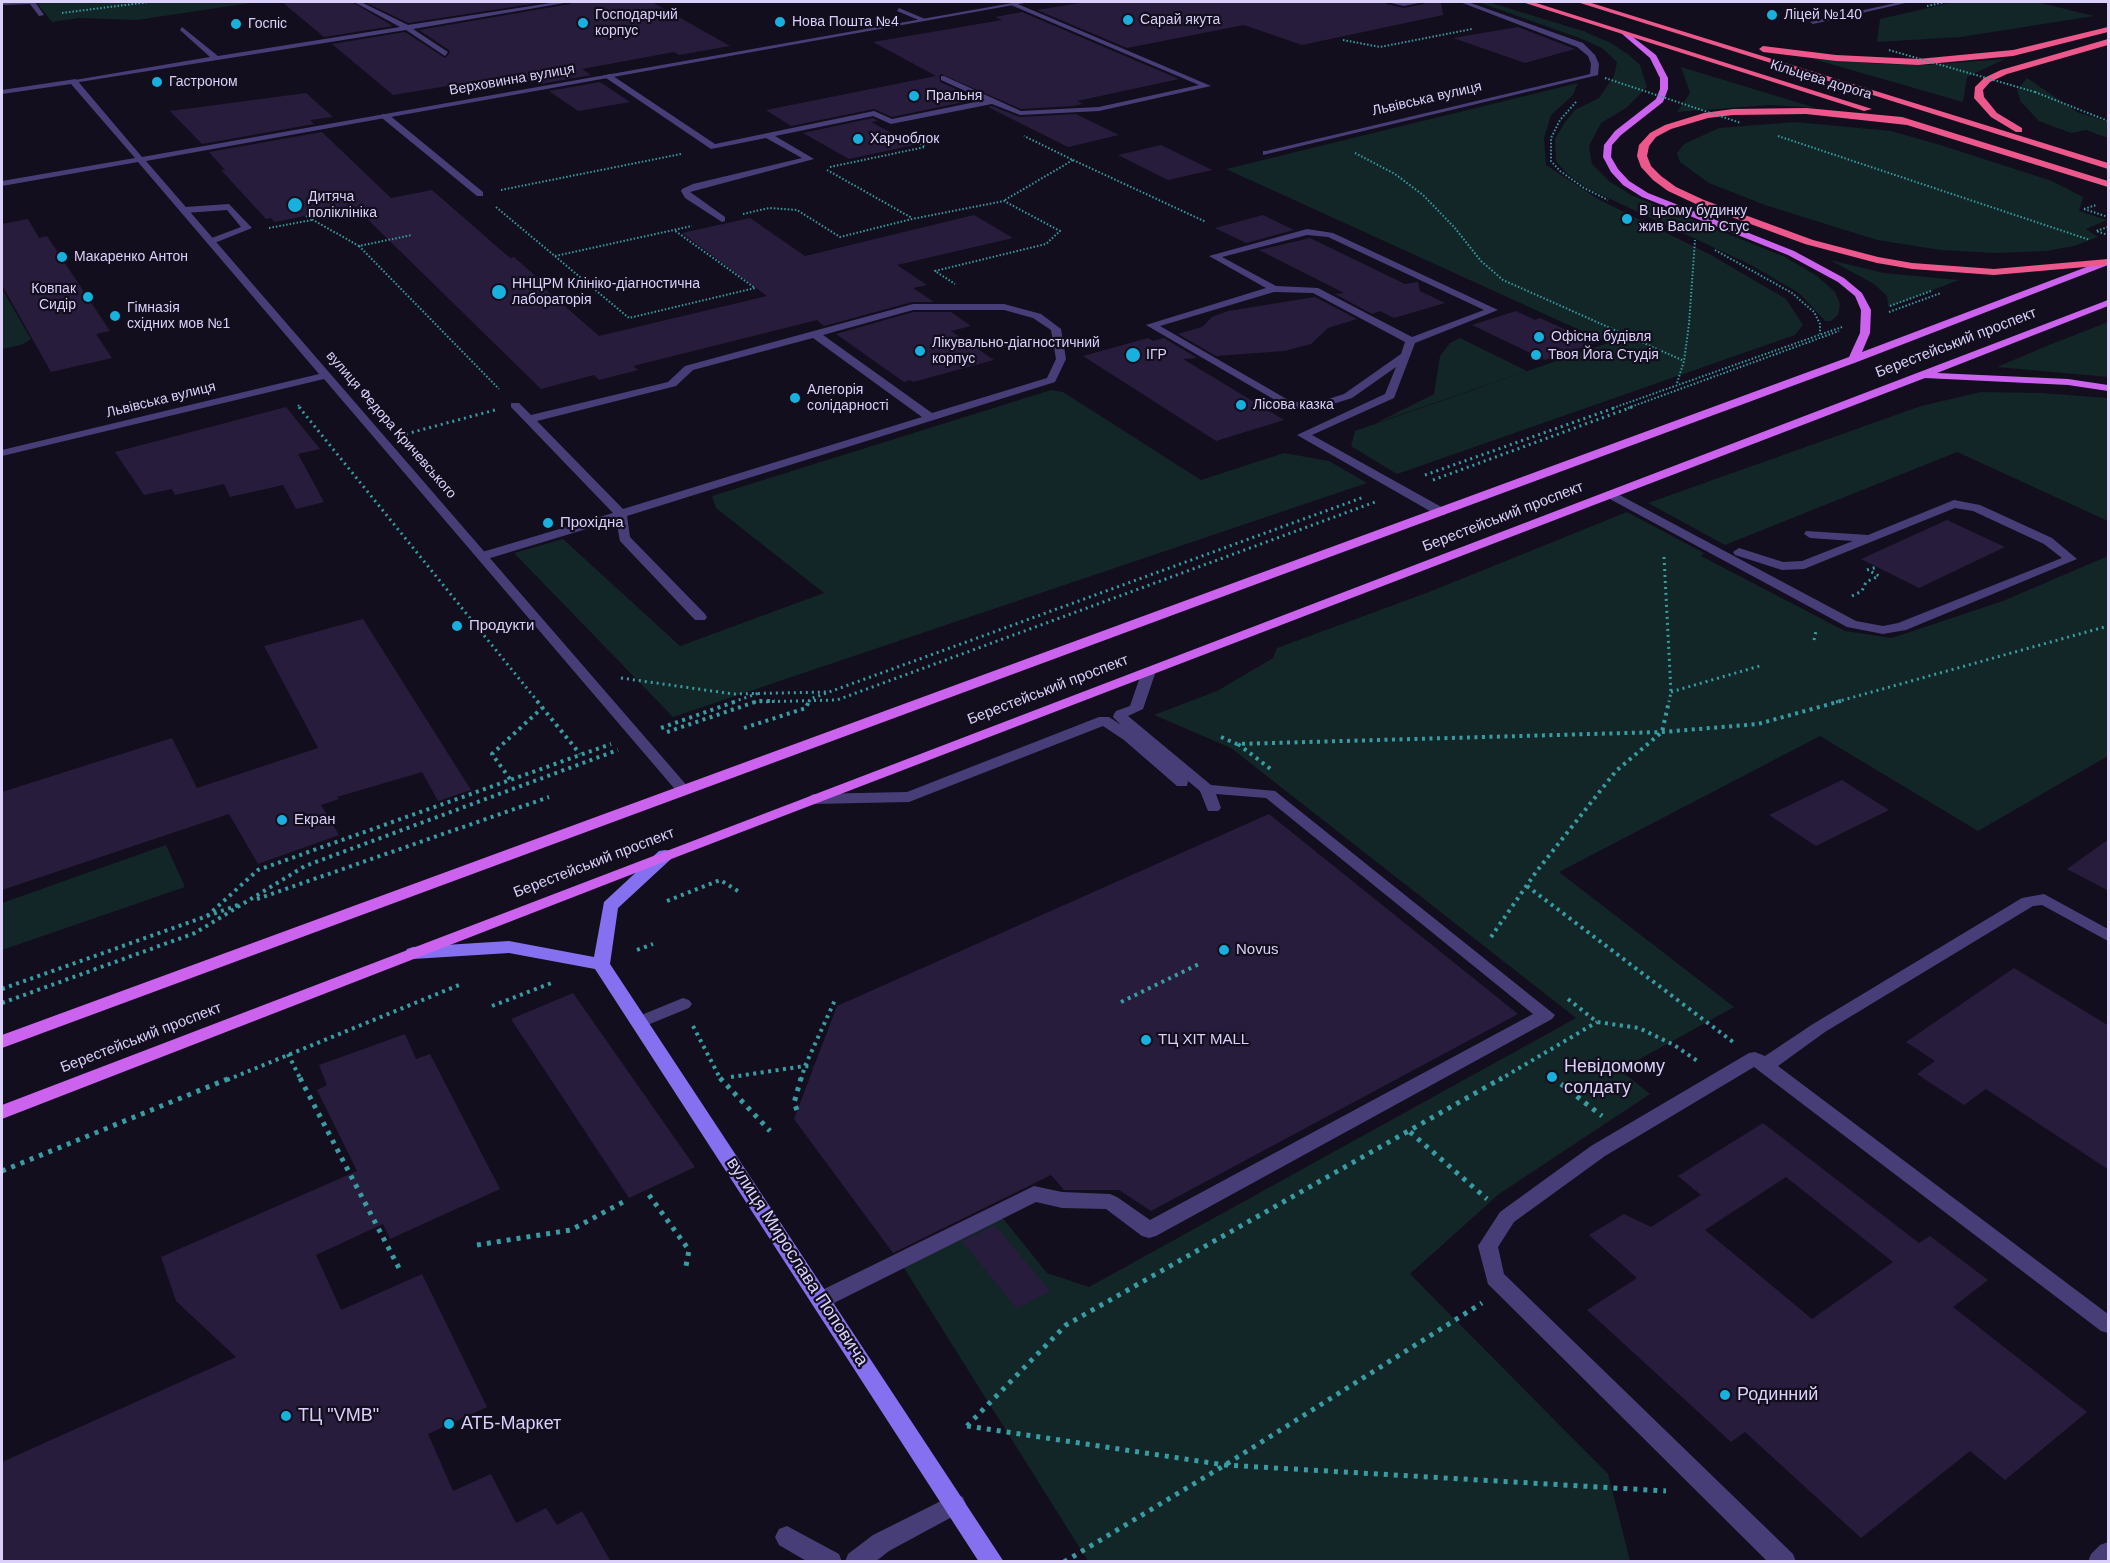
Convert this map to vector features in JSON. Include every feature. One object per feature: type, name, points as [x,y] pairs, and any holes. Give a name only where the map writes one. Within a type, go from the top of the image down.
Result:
[{"type":"highway","name":"Кільцева дорога","points":[[1526,2],[2109,184]]},
{"type":"highway","name":"Кільцева дорога","points":[[1581,2],[2108,166]]},
{"type":"highway","points":[[1692,36],[1770,50],[1836,58],[1918,62],[2013,53],[2109,30]]},
{"type":"highway","points":[[2108,166],[2008,126],[1979,98],[1978,89],[1987,80],[2004,72],[2109,42]]},
{"type":"highway","points":[[1910,122],[1806,111],[1733,112],[1707,116],[1668,127],[1653,135],[1644,145],[1642,156],[1646,167],[1656,178],[1672,189],[1700,202],[1809,242],[1877,260],[1912,266],[1994,272],[2109,262]]},
{"type":"main road","points":[[1623,32],[1653,57],[1664,78],[1664,89],[1660,100],[1650,110],[1618,132],[1608,145],[1608,157],[1614,170],[1626,183],[1644,195],[1791,253],[1817,266],[1859,295],[1866,317],[1865,333],[1853,360]]},
{"type":"main road","name":"Берестейський проспект","points":[[2,1042],[1853,360],[2109,262]]},
{"type":"main road","name":"Берестейський проспект","points":[[2,1112],[665,855],[1612,495],[2109,303]]},
{"type":"main road","points":[[1923,376],[2068,382],[2109,388]]},
{"type":"street","points":[[2,3],[32,2],[41,15]]},
{"type":"street","points":[[357,2],[406,27],[445,54]]},
{"type":"street","points":[[2,92],[567,2]]},
{"type":"street","name":"Верховинна вулиця","points":[[2,184],[1027,2]]},
{"type":"street","points":[[1390,2],[1404,4],[1421,2]]},
{"type":"street","points":[[1463,2],[1517,21]]},
{"type":"street","points":[[1813,22],[1907,2]]},
{"type":"street","points":[[944,78],[1020,113],[1099,109],[1207,86],[1013,4]]},
{"type":"street","points":[[899,10],[923,20]]},
{"type":"street","name":"Львівська вулиця","points":[[1266,153],[1594,75],[1595,64],[1591,55],[1580,45],[1517,21]]},
{"type":"street","points":[[182,29],[215,57]]},
{"type":"street","points":[[607,76],[714,147],[874,113],[891,122],[993,101]]},
{"type":"street","name":"вулиця Федора Кричевського","points":[[73,81],[684,790]]},
{"type":"street","points":[[386,116],[480,194]]},
{"type":"street","points":[[722,219],[688,196],[685,191],[696,186],[810,159],[768,136]]},
{"type":"street","points":[[185,210],[229,207],[248,228],[212,241]]},
{"type":"street","points":[[1274,289],[1214,256],[1306,232],[1330,235],[1492,310],[1411,341],[1390,396],[1303,435],[1441,512]]},
{"type":"street","points":[[1404,356],[1348,396],[1314,407],[1287,404],[1151,324],[1274,289],[1315,290],[1411,341]]},
{"type":"street","points":[[483,556],[1051,380],[1061,359],[1056,328],[1037,316],[1004,307],[971,305],[913,307],[689,368],[672,384],[530,419]]},
{"type":"street","points":[[815,334],[930,417]]},
{"type":"street","name":"Львівська вулиця","points":[[2,453],[327,375]]},
{"type":"street","points":[[515,405],[621,513],[624,538],[700,616]]},
{"type":"street","points":[[1612,495],[1852,624],[1883,630],[1901,627],[2071,559],[2048,541],[1969,505],[1945,506],[1804,565],[1782,566],[1739,552]]},
{"type":"street","points":[[1810,534],[1869,538]]},
{"type":"street","points":[[1149,670],[1136,709],[1120,716],[1182,783]]},
{"type":"street","points":[[813,799],[909,797],[1104,720],[1207,789],[1270,794],[1546,1015],[1149,1230],[1110,1202],[1062,1200],[1034,1194],[821,1300]]},
{"type":"street","points":[[1207,789],[1214,808]]},
{"type":"street","points":[[410,953],[509,947],[601,964],[610,906],[665,855]]},
{"type":"street","points":[[1785,1562],[1495,1278],[1488,1246],[1507,1217],[1598,1151],[1722,1078],[1760,1062],[1819,1028],[2028,902],[2043,899],[2109,936]]},
{"type":"street","name":"вулиця Мирослава Поповича","points":[[601,964],[993,1562]]},
{"type":"street","points":[[640,1022],[682,1004]]},
{"type":"street","points":[[1760,1062],[2109,1325]]},
{"type":"street","points":[[856,1562],[881,1543],[955,1504]]},
{"type":"street","points":[[787,1537],[831,1562]]},
{"type":"street","points":[[2098,1562],[2109,1553]]},
{"type":"path","points":[[41,15],[149,2]]},
{"type":"path","points":[[1343,40],[1380,47],[1517,21]]},
{"type":"path","points":[[1889,50],[2035,92],[2109,121]]},
{"type":"path","points":[[1605,78],[1741,123]]},
{"type":"path","points":[[2001,85],[2010,80]]},
{"type":"path","points":[[1020,113],[1001,124],[1206,222]]},
{"type":"path","points":[[891,122],[925,147],[824,168],[912,219]]},
{"type":"path","points":[[1775,135],[2099,243]]},
{"type":"path","points":[[1324,139],[1395,174],[1423,195],[1454,227],[1481,261],[1503,280],[1684,361]]},
{"type":"path","points":[[480,194],[714,147]]},
{"type":"path","points":[[555,256],[769,208],[797,210],[840,237],[912,219],[1004,201],[1073,160]]},
{"type":"path","points":[[480,194],[630,318],[755,288],[673,230]]},
{"type":"path","points":[[971,305],[972,294],[935,272],[1046,244],[1060,231],[1004,201]]},
{"type":"path","points":[[2084,209],[2109,217]]},
{"type":"path","points":[[306,216],[358,246],[515,405],[405,434]]},
{"type":"path","points":[[233,234],[312,220]]},
{"type":"path","points":[[2109,227],[2096,231],[2109,235]]},
{"type":"path","points":[[358,246],[412,235]]},
{"type":"path","points":[[1677,383],[1684,361],[1695,240]]},
{"type":"path","points":[[1866,317],[1949,290]]},
{"type":"path","points":[[1866,317],[1931,291]]},
{"type":"path","points":[[207,916],[258,870],[510,779],[580,754],[758,701],[837,700],[1677,383],[1847,325]]},
{"type":"path","points":[[744,728],[806,708],[810,699],[1844,329],[1847,325]]},
{"type":"path","points":[[291,396],[580,754]]},
{"type":"path","points":[[1491,938],[1527,886],[1616,771],[1662,732],[1671,692],[1664,557]]},
{"type":"path","points":[[1221,738],[1237,744],[1662,732],[1758,724],[2109,626]]},
{"type":"path","points":[[1671,692],[1763,666]]},
{"type":"path","points":[[621,678],[733,694],[831,692]]},
{"type":"path","points":[[2,1003],[195,933],[305,866],[759,693]]},
{"type":"path","points":[[510,779],[492,754],[542,708]]},
{"type":"path","points":[[2,989],[549,797]]},
{"type":"path","points":[[667,901],[720,880],[738,891]]},
{"type":"path","points":[[1527,886],[1760,1062]]},
{"type":"path","points":[[638,950],[653,944]]},
{"type":"path","points":[[1120,1002],[1199,964]]},
{"type":"path","points":[[492,1006],[555,981]]},
{"type":"path","points":[[2,1171],[459,985]]},
{"type":"path","points":[[797,1110],[794,1103],[805,1066],[835,1000]]},
{"type":"path","points":[[682,1004],[722,1083],[770,1131]]},
{"type":"path","points":[[1715,1494],[1225,1465],[968,1425],[1065,1325],[1410,1132],[1597,1023],[1639,1028],[1674,1045],[1722,1078]]},
{"type":"path","points":[[288,1054],[401,1272]]},
{"type":"path","points":[[731,1077],[805,1066],[813,1067]]},
{"type":"path","points":[[1561,1084],[1626,1135]]},
{"type":"path","points":[[1410,1132],[1507,1217]]},
{"type":"path","points":[[649,1195],[689,1250],[686,1266]]},
{"type":"path","points":[[477,1245],[571,1230],[623,1203]]},
{"type":"path","points":[[1064,1562],[1225,1465],[1505,1288]]},
{"type":"green space","points":[[36,2],[257,2],[137,20],[79,18],[52,22]]},
{"type":"green space","points":[[1478,2],[1488,2],[1583,31],[1611,43],[1629,55],[1640,65],[1647,87],[1626,108],[1601,123],[1589,146],[1592,164],[1609,181],[1631,195],[1785,257],[1817,276],[1835,292],[1840,304],[1838,315],[1831,321],[1825,321],[1799,293],[1749,264],[1587,188],[1566,173],[1556,161],[1555,139],[1575,110],[1599,98],[1614,76],[1617,62],[1602,48],[1582,39]]},
{"type":"green space","points":[[1954,2],[2037,2],[2094,16],[1961,37],[1877,42],[1880,19]]},
{"type":"green space","points":[[1813,59],[1927,65],[2005,59],[1967,77],[1963,102]]},
{"type":"green space","points":[[1681,67],[1816,108],[1770,105],[1677,112],[1690,93]]},
{"type":"green space","points":[[2027,78],[2077,112],[2108,122],[2108,138],[2086,130],[2071,133],[2039,121],[2021,102],[2017,90]]},
{"type":"green space","points":[[1578,83],[1573,95],[1551,115],[1544,138],[1546,165],[1598,199],[1711,255],[1786,299],[1803,325],[1795,335],[1397,474],[1351,446],[1355,431],[1608,343],[1226,169]]},
{"type":"green space","points":[[1795,122],[1891,131],[1937,144],[2052,181],[2083,197],[2079,211],[2107,220],[2086,229],[2098,237],[2074,246],[2046,251],[1995,253],[1941,250],[1877,240],[1765,205],[1709,183],[1680,162],[1677,153],[1684,144],[1719,128]]},
{"type":"green space","points":[[1830,260],[1884,273],[1959,280],[1888,307],[1887,296],[1874,284]]},
{"type":"green space","points":[[2,289],[31,339],[21,345],[2,349]]},
{"type":"green space","points":[[2108,322],[2108,377],[1997,367],[2049,345]]},
{"type":"green space","points":[[1460,338],[1527,371],[1376,423],[1434,394],[1440,356],[1450,343]]},
{"type":"green space","points":[[1051,390],[1063,392],[1201,480],[1284,453],[1329,461],[1367,483],[673,717],[514,553],[563,539],[680,646],[824,593],[716,508],[712,496]]},
{"type":"green space","points":[[1981,392],[2041,393],[2108,398],[2108,521],[1957,452],[1725,545],[1648,503],[1921,406]]},
{"type":"green space","points":[[1627,512],[1704,553],[1701,556],[1845,631],[1892,638],[2003,601],[2108,556],[2108,756],[1978,831],[1820,736],[1559,872],[1734,1007],[1620,1070],[1650,1094],[1499,1194],[1410,1274],[1608,1474],[1630,1561],[1088,1561],[904,1268],[1001,1216],[1047,1273],[1089,1287],[1576,1018],[1231,748],[1154,715],[1217,691],[1273,658],[1277,648],[1429,592]]},
{"type":"green space","points":[[166,845],[185,887],[2,950],[2,903]]},
{"type":"building","points":[[282,2],[352,2],[393,26],[324,37]]},
{"type":"building","points":[[365,2],[545,2],[408,23]]},
{"type":"building","points":[[572,2],[652,2],[730,46],[679,55],[674,52],[582,69],[591,75],[540,84],[535,81],[524,82],[514,75],[393,95],[332,44],[405,32],[445,58],[450,53],[449,50],[419,30]]},
{"type":"building","points":[[1086,2],[1385,2],[1404,8],[1426,2],[1441,2],[1443,15],[1302,45],[1244,25],[1127,48],[1037,10]]},
{"type":"building","points":[[1022,12],[1179,79],[1077,101],[1083,104],[1021,109],[941,74],[940,82],[978,99],[892,117],[874,109],[791,126],[766,110],[936,76],[873,42],[1002,20],[995,17]]},
{"type":"building","points":[[1518,27],[1575,49],[1525,63],[1453,38]]},
{"type":"building","points":[[600,82],[630,102],[578,111],[549,91]]},
{"type":"building","points":[[306,93],[333,117],[310,120],[314,124],[202,144],[170,111]]},
{"type":"building","points":[[992,106],[1020,117],[1076,114],[1119,135],[1068,147],[988,107]]},
{"type":"building","name":"Харчоблок","points":[[873,118],[878,121],[871,122],[914,145],[849,159],[803,133]]},
{"type":"building","points":[[322,132],[391,198],[432,190],[510,258],[514,257],[547,286],[543,287],[599,336],[767,296],[682,233],[750,218],[805,256],[974,215],[1013,238],[897,265],[927,285],[913,288],[934,302],[912,302],[824,326],[817,320],[633,366],[638,370],[599,380],[594,375],[541,389],[354,206],[275,222],[271,218],[266,219],[221,170],[225,170],[209,152]]},
{"type":"building","points":[[1161,145],[1212,170],[1168,180],[1118,155]]},
{"type":"building","points":[[1263,215],[1294,230],[1246,243],[1215,228]]},
{"type":"building","points":[[28,219],[39,238],[47,236],[110,331],[96,334],[112,358],[51,372],[2,285],[2,224]]},
{"type":"building","points":[[1310,238],[1405,284],[1418,282],[1420,291],[1445,303],[1394,318],[1380,311],[1372,314],[1335,294],[1344,293],[1259,250]]},
{"type":"building","points":[[1315,297],[1357,319],[1328,328],[1311,344],[1284,351],[1216,356],[1178,334],[1202,327],[1212,317],[1228,311]]},
{"type":"building","name":"Офісна будівля","points":[[1516,311],[1535,320],[1540,318],[1595,343],[1545,360],[1472,325]]},
{"type":"building","name":"Лікувально-діагностичний корпус","points":[[913,312],[951,312],[971,326],[951,331],[994,360],[913,382],[910,380],[904,382],[836,334]]},
{"type":"building","points":[[1148,338],[1153,341],[1164,338],[1197,358],[1183,359],[1284,420],[1216,441],[1083,356]]},
{"type":"building","points":[[286,407],[320,449],[298,454],[324,502],[296,509],[283,485],[230,497],[224,484],[175,495],[172,489],[144,495],[115,452]]},
{"type":"building","points":[[1947,520],[2005,547],[1919,588],[1861,559]]},
{"type":"building","points":[[363,619],[471,790],[438,801],[422,772],[337,797],[339,799],[321,805],[339,835],[258,864],[229,814],[2,890],[2,792],[172,738],[197,788],[318,748],[264,646]]},
{"type":"building","points":[[1842,780],[1889,810],[1816,846],[1769,815]]},
{"type":"building","name":"ТЦ ХІТ MALL","points":[[1269,814],[1518,1014],[1151,1211],[1119,1190],[1064,1190],[1051,1175],[893,1253],[794,1119],[837,1006]]},
{"type":"building","points":[[2109,839],[2109,891],[2067,869]]},
{"type":"building","points":[[2014,968],[2109,1026],[2109,1170],[1986,1089],[1964,1105],[1917,1074],[1935,1061],[1906,1042]]},
{"type":"building","points":[[573,993],[695,1167],[629,1198],[511,1019]]},
{"type":"building","name":"ТЦ \"VMB\"","points":[[405,1034],[416,1059],[430,1054],[500,1189],[390,1239],[383,1224],[316,1255],[341,1310],[422,1274],[487,1407],[428,1434],[453,1491],[491,1474],[516,1523],[546,1508],[557,1525],[582,1511],[611,1562],[2,1562],[2,1462],[236,1357],[176,1301],[161,1257],[357,1171],[317,1090],[327,1085],[319,1065]]},
{"type":"building","points":[[1763,1123],[1919,1243],[1930,1236],[1988,1280],[1953,1307],[2087,1412],[2005,1480],[1970,1451],[1861,1538],[1745,1432],[1731,1442],[1587,1310],[1637,1278],[1589,1235],[1624,1214],[1651,1227],[1701,1195],[1678,1176]],"holes":[[[1786,1177],[1893,1262],[1812,1319],[1705,1230]]]},
{"type":"building","points":[[995,1225],[1050,1291],[1017,1309],[962,1241]]},
{"type":"place","name":"Ліцей №140","points":[[1772,15]]},
{"type":"place","name":"Сарай якута","points":[[1128,20]]},
{"type":"place","name":"Нова Пошта №4","points":[[780,22]]},
{"type":"place","name":"Господарчий корпус","points":[[583,23]]},
{"type":"place","name":"Госпіс","points":[[236,24]]},
{"type":"place","name":"Гастроном","points":[[157,82]]},
{"type":"place","name":"Пральня","points":[[914,96]]},
{"type":"place","name":"Харчоблок","points":[[858,139]]},
{"type":"place","name":"Дитяча поліклініка","points":[[295,205]]},
{"type":"place","name":"В цьому будинку жив Василь Стус","points":[[1627,219]]},
{"type":"place","name":"Макаренко Антон","points":[[62,257]]},
{"type":"place","name":"ННЦРМ Клініко-діагностична лабораторія","points":[[499,292]]},
{"type":"place","name":"Ковпак Сидір","points":[[88,297]]},
{"type":"place","name":"Гімназія східних мов №1","points":[[115,316]]},
{"type":"place","name":"Офісна будівля","points":[[1539,337]]},
{"type":"place","name":"Лікувально-діагностичний корпус","points":[[920,351]]},
{"type":"place","name":"ІГР","points":[[1133,355]]},
{"type":"place","name":"Твоя Йога Студiя","points":[[1536,355]]},
{"type":"place","name":"Алегорія солідарності","points":[[795,398]]},
{"type":"place","name":"Лісова казка","points":[[1241,405]]},
{"type":"place","name":"Прохідна","points":[[548,523]]},
{"type":"place","name":"Продукти","points":[[457,626]]},
{"type":"place","name":"Екран","points":[[282,820]]},
{"type":"place","name":"Novus","points":[[1224,950]]},
{"type":"place","name":"ТЦ ХІТ MALL","points":[[1146,1040]]},
{"type":"place","name":"Невідомому солдату","points":[[1552,1077]]},
{"type":"place","name":"Родинний","points":[[1725,1395]]},
{"type":"place","name":"ТЦ \"VMB\"","points":[[286,1416]]},
{"type":"place","name":"АТБ-Маркет","points":[[449,1424]]}]
